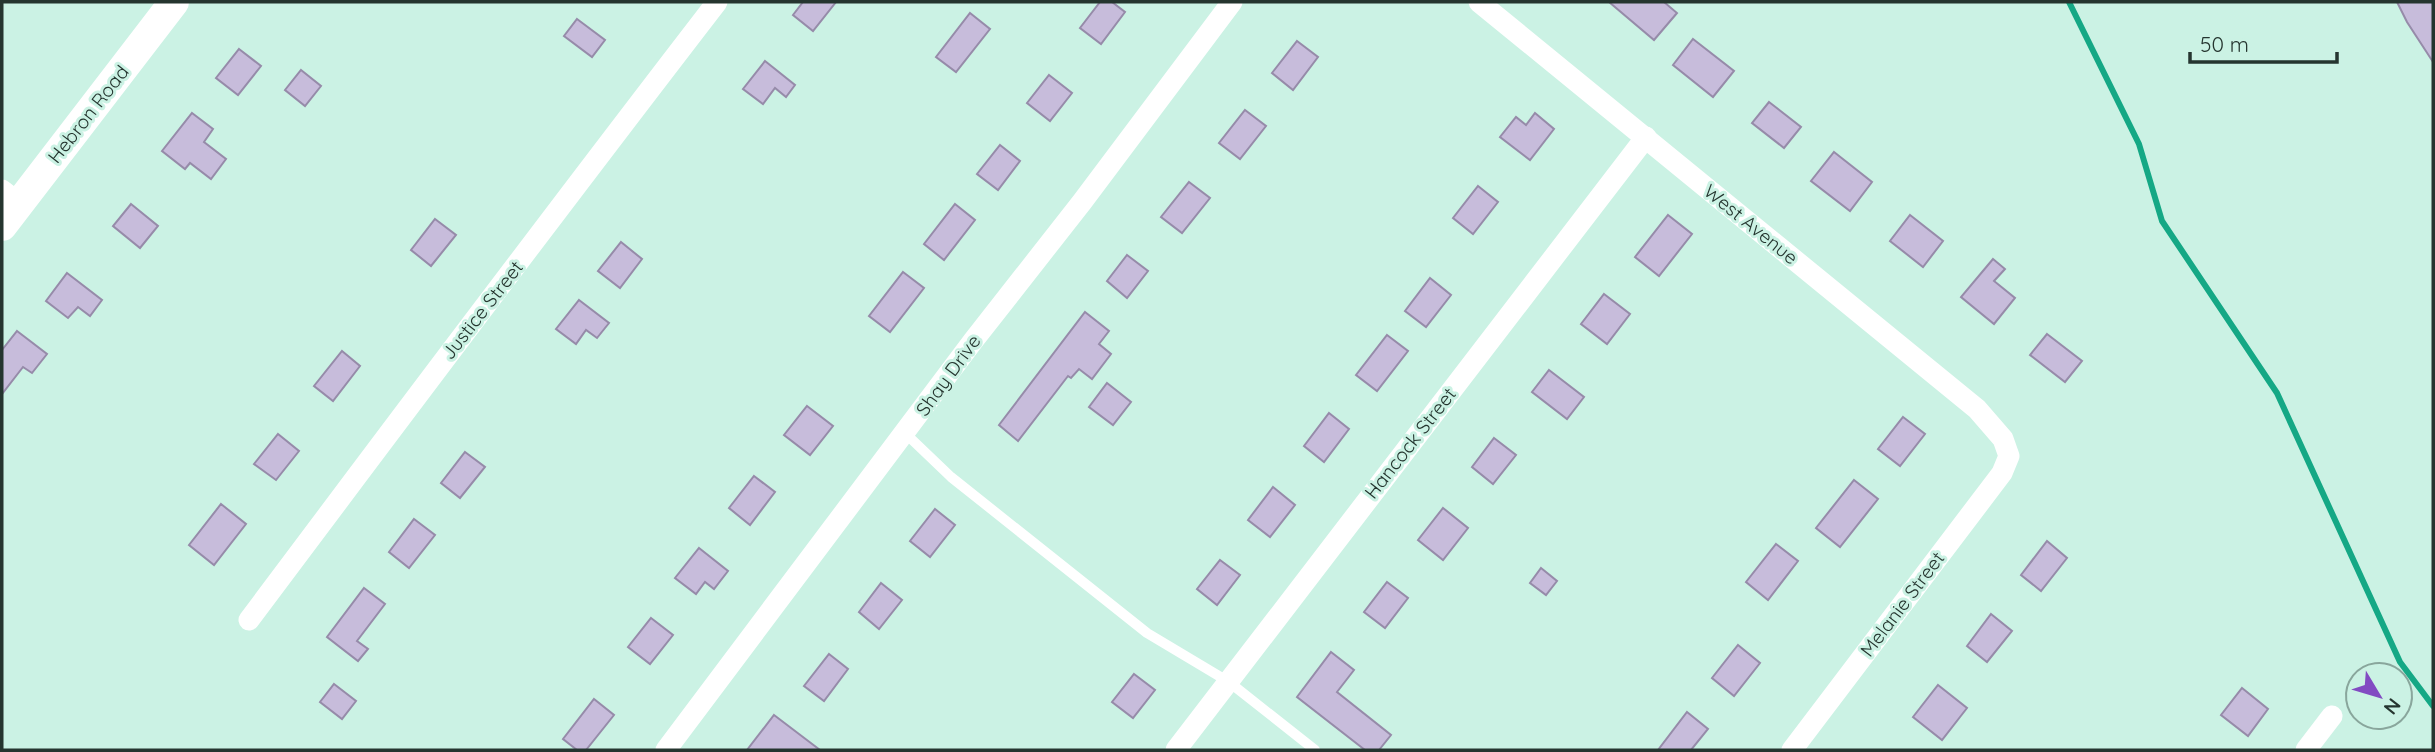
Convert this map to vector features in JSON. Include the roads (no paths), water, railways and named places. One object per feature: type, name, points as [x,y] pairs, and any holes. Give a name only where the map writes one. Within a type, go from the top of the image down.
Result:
[{"type":"street","name":"Hebron Road","points":[[8,206],[174,2]]},
{"type":"street","name":"Justice Street","points":[[249,620],[410,403],[717,2]]},
{"type":"street","name":"Shay Drive","points":[[667,750],[973,341],[1082,202],[1232,2]]},
{"type":"street","name":"West Avenue","points":[[1479,2],[1977,410],[2003,439],[2009,456]]},
{"type":"street","name":"Hancock Street","points":[[1176,750],[1646,137]]},
{"type":"street","name":"Melanie Street","points":[[1792,750],[2002,473],[2009,456]]},
{"type":"street","points":[[2306,750],[2332,716]]},
{"type":"lane","points":[[905,433],[951,477],[1147,633],[1229,681],[1315,750]]},
{"type":"waterway","points":[[2069,2],[2139,144],[2162,221],[2277,393],[2400,662],[2433,706]]}]
